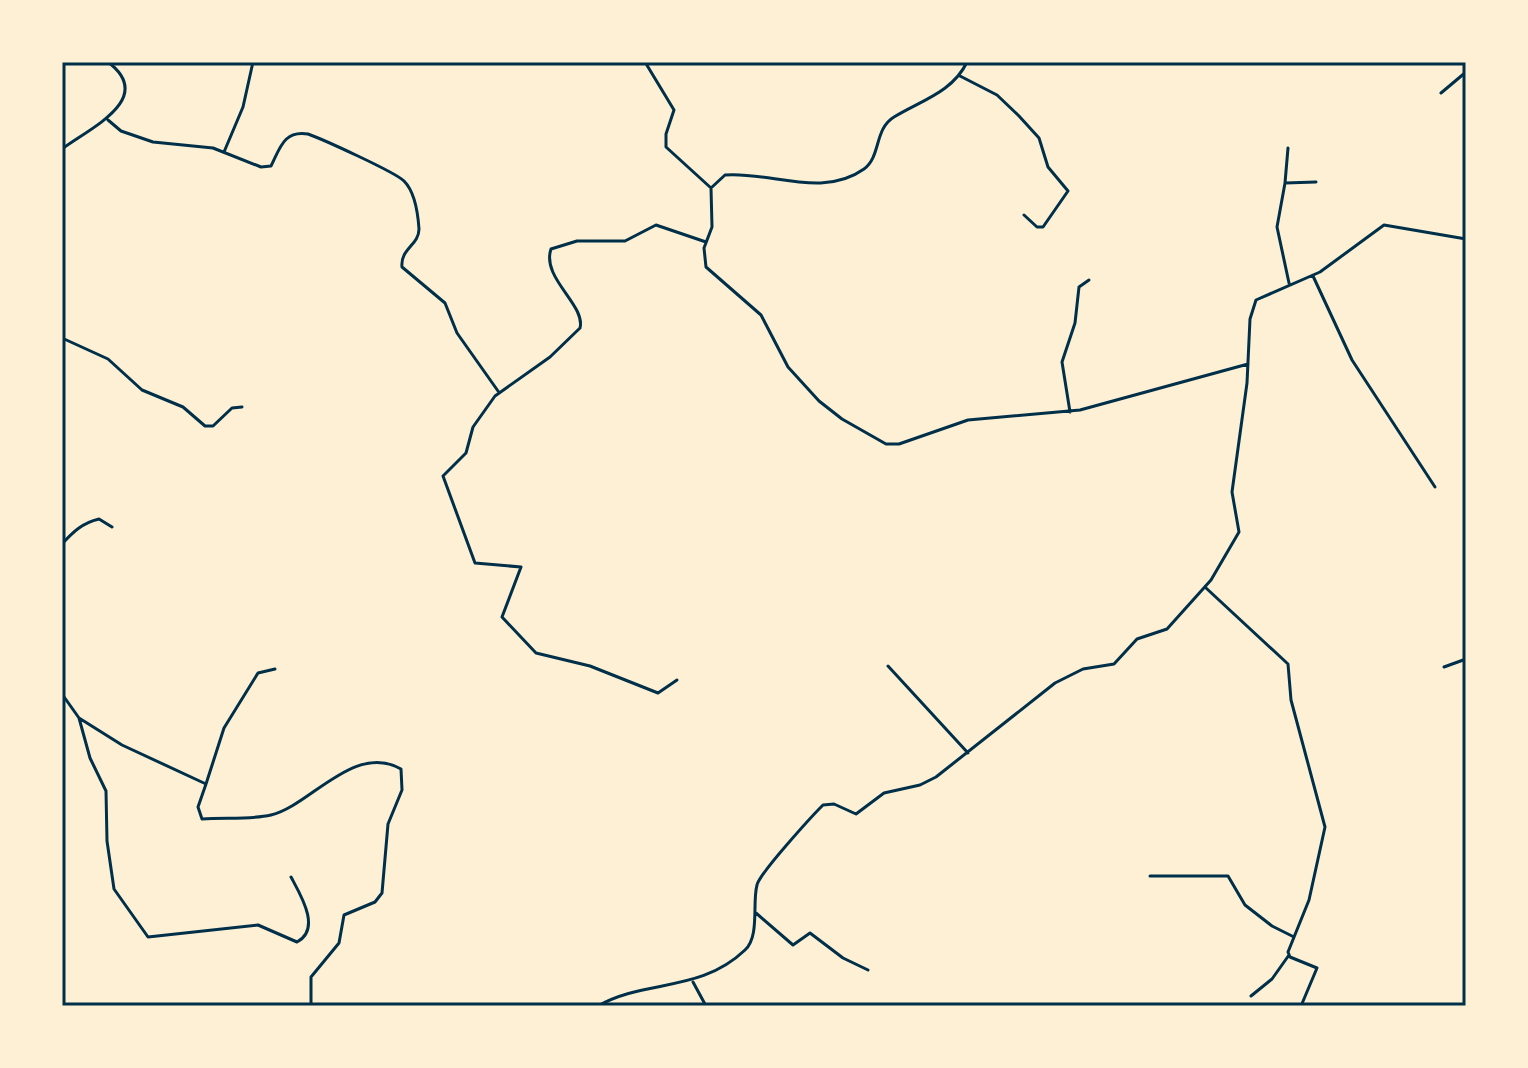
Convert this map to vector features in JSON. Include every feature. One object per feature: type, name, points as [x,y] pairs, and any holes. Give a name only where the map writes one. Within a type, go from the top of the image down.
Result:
[{"type":"street","points":[[62,149],[108,120],[121,99],[124,77],[120,69],[108,62]]},
{"type":"street","points":[[224,152],[243,107],[253,62]]},
{"type":"street","points":[[645,62],[674,110],[666,134],[666,147],[711,188],[712,227],[706,242],[706,267],[761,315],[788,367],[819,401],[871,437],[899,444],[968,420],[1070,412],[1248,364]]},
{"type":"street","points":[[711,188],[725,175],[759,175],[801,185],[862,170],[869,163],[885,124],[960,76],[967,62]]},
{"type":"street","points":[[1441,93],[1466,72]]},
{"type":"street","points":[[960,76],[997,95],[1039,138],[1048,167],[1068,191],[1043,227],[1037,227],[1024,215]]},
{"type":"street","points":[[108,120],[121,131],[153,142],[199,145],[261,167],[268,167],[287,137],[298,132],[308,134],[405,182],[413,195],[419,233],[403,255],[402,267],[445,303],[457,333],[499,392]]},
{"type":"street","points":[[1288,148],[1277,227],[1289,283]]},
{"type":"street","points":[[1285,183],[1316,182]]},
{"type":"street","points":[[677,680],[658,693],[590,666],[542,655],[530,649],[503,620],[521,567],[475,563],[442,479],[466,453],[473,427],[499,392],[550,357],[580,328],[579,313],[561,290],[549,257],[554,246],[577,241],[625,241],[656,225],[706,242]]},
{"type":"street","points":[[598,1006],[625,994],[693,982],[744,951],[751,942],[759,879],[823,805],[834,804],[856,814],[880,795],[936,777],[997,726],[1062,678],[1094,666],[1114,664],[1137,639],[1167,629],[1205,587],[1240,527],[1232,492],[1252,304],[1289,283],[1312,275],[1384,225],[1466,239]]},
{"type":"street","points":[[1312,275],[1352,360],[1435,487]]},
{"type":"street","points":[[1070,412],[1062,362],[1075,323],[1079,287],[1089,280]]},
{"type":"street","points":[[62,338],[108,359],[136,386],[183,407],[209,427],[232,408],[242,407]]},
{"type":"street","points":[[62,544],[90,521],[99,519],[112,527]]},
{"type":"street","points":[[1205,587],[1257,632],[1289,666],[1291,700],[1325,827],[1315,878],[1289,955],[1272,979],[1251,996]]},
{"type":"street","points":[[1444,667],[1466,659]]},
{"type":"street","points":[[888,666],[968,753]]},
{"type":"street","points":[[275,669],[258,673],[224,728],[199,800],[200,818],[268,816],[350,767],[388,764],[403,773],[402,790],[388,824],[382,893],[375,902],[344,915],[339,943],[311,977],[311,1006]]},
{"type":"street","points":[[62,694],[79,718],[90,758],[106,791],[107,841],[114,889],[148,937],[160,939],[258,925],[297,942],[306,933],[308,923],[302,896],[291,877]]},
{"type":"street","points":[[79,718],[122,745],[206,784]]},
{"type":"street","points":[[1150,876],[1228,876],[1249,909],[1294,937]]},
{"type":"street","points":[[754,912],[793,945],[810,933],[843,958],[868,970]]},
{"type":"street","points":[[1289,955],[1317,968],[1301,1006]]},
{"type":"street","points":[[693,982],[706,1006]]}]
